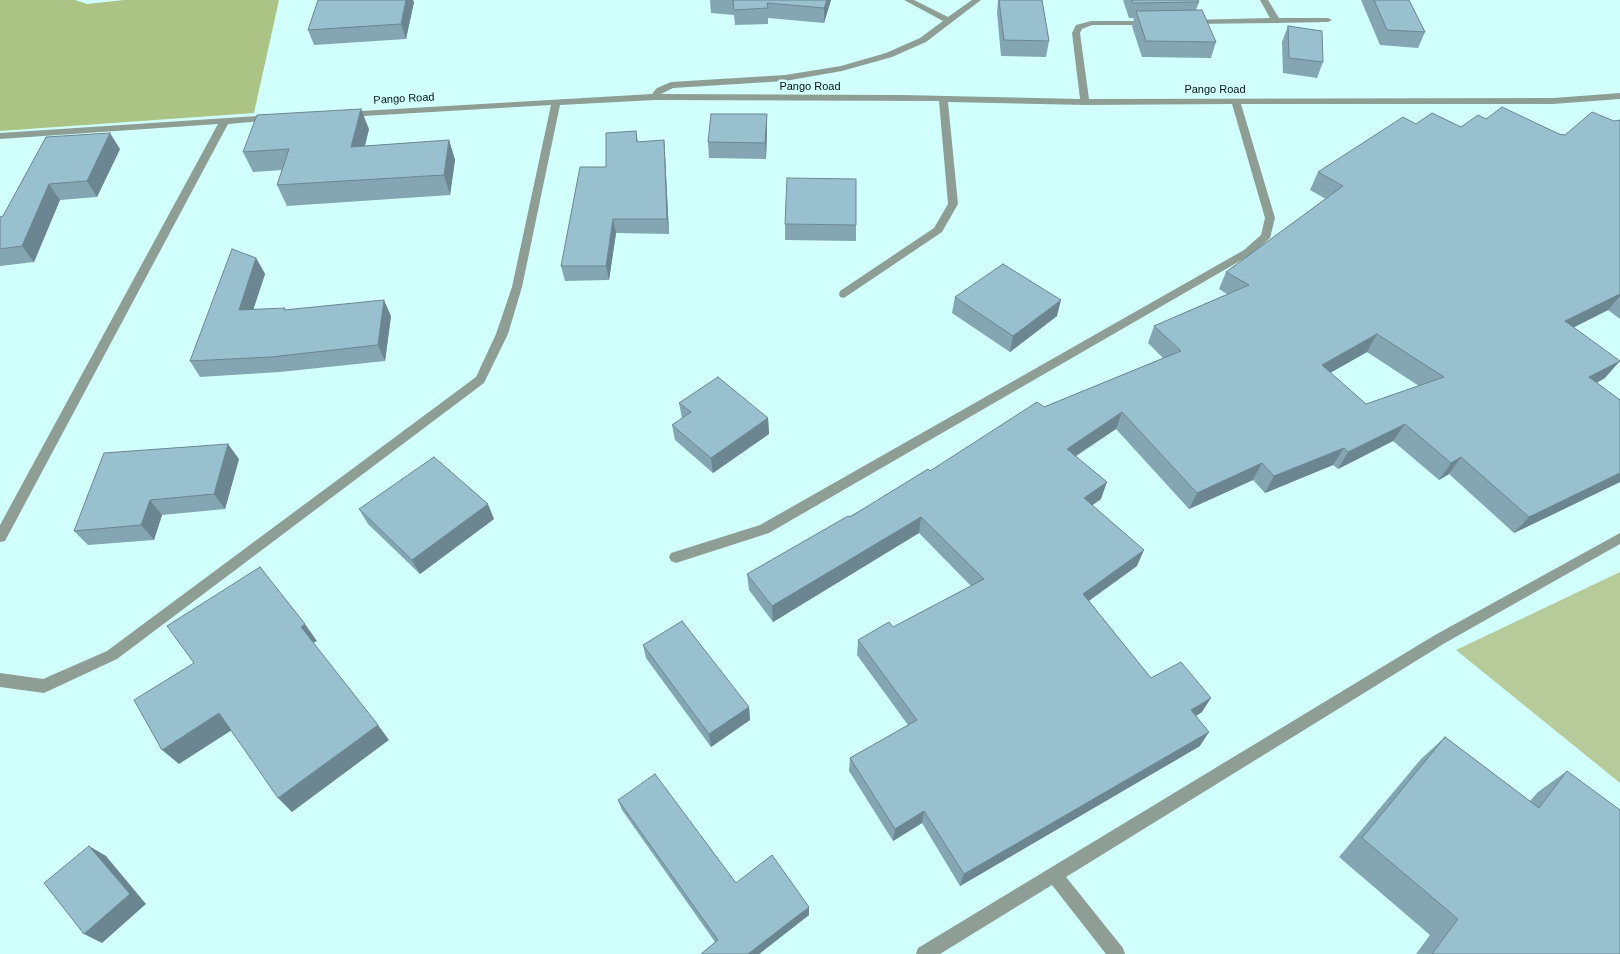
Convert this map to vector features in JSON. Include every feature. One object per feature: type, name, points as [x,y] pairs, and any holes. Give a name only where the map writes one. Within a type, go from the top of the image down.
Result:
[{"type":"street","points":[[908,0],[949,21]]},
{"type":"street","points":[[655,97],[660,90],[671,85],[784,78],[842,68],[889,56],[923,40],[977,0]]},
{"type":"street","points":[[1264,0],[1276,21]]},
{"type":"street","points":[[1178,22],[1328,20]]},
{"type":"street","points":[[1085,102],[1076,33],[1079,27],[1091,23],[1159,22]]},
{"type":"street","name":"Pango Road","points":[[332,114],[655,97],[1085,102],[1552,101],[1599,100],[1620,96]]},
{"type":"street","points":[[844,294],[938,230],[953,204],[943,99]]},
{"type":"street","points":[[676,557],[764,529],[1248,252],[1266,236],[1270,218],[1236,101]]},
{"type":"street","points":[[0,680],[44,686],[112,655],[480,380],[502,334],[516,287],[556,102]]},
{"type":"street","points":[[0,136],[284,117]]},
{"type":"street","points":[[0,537],[225,120]]},
{"type":"street","points":[[924,954],[1440,639],[1620,538]]},
{"type":"street","points":[[1054,875],[1117,954]]},
{"type":"green space","points":[[0,0],[75,0],[87,4],[124,0],[279,0],[254,113],[0,131]]},
{"type":"green space","points":[[1620,572],[1620,783],[1456,650]]},
{"type":"building","points":[[318,0],[406,0],[401,24],[308,30]]},
{"type":"building","points":[[733,0],[827,0],[824,8],[767,3],[768,8],[734,10]]},
{"type":"building","points":[[999,0],[1042,0],[1049,41],[1004,40]]},
{"type":"building","points":[[1132,0],[1198,0],[1199,2],[1133,3]]},
{"type":"building","points":[[1374,0],[1409,0],[1425,32],[1387,30]]},
{"type":"building","points":[[1202,10],[1216,42],[1146,41],[1136,11]]},
{"type":"building","points":[[1288,26],[1322,31],[1323,62],[1289,58]]},
{"type":"building","points":[[1502,107],[1559,134],[1565,135],[1592,112],[1614,121],[1620,120],[1620,294],[1565,321],[1620,361],[1589,377],[1620,400],[1620,473],[1529,517],[1461,457],[1451,463],[1405,424],[1348,452],[1344,448],[1274,476],[1262,463],[1197,493],[1122,412],[1067,449],[1107,482],[1084,498],[1144,550],[1083,594],[1151,678],[1181,662],[1211,698],[1191,710],[1209,732],[964,874],[924,811],[895,829],[850,758],[917,720],[858,640],[889,622],[893,627],[984,579],[921,517],[772,606],[747,574],[848,516],[850,517],[928,469],[930,471],[1037,402],[1044,407],[1181,351],[1154,326],[1249,285],[1226,272],[1343,186],[1318,172],[1403,117],[1416,124],[1432,113],[1461,127],[1478,115],[1486,119]],"holes":[[[1377,334],[1444,377],[1366,404],[1322,365]]]},
{"type":"building","points":[[361,109],[351,147],[449,140],[444,175],[277,185],[289,149],[243,152],[257,115]]},
{"type":"building","points":[[711,114],[767,114],[765,143],[708,142]]},
{"type":"building","points":[[636,131],[637,142],[664,140],[667,219],[613,219],[606,266],[561,266],[580,167],[606,167],[606,133]]},
{"type":"building","points":[[110,133],[87,181],[49,184],[22,246],[0,249],[0,217],[3,216],[46,137]]},
{"type":"building","points":[[787,178],[856,179],[856,225],[785,224]]},
{"type":"building","points":[[232,249],[256,258],[239,310],[285,308],[284,310],[384,300],[378,345],[271,357],[190,361]]},
{"type":"building","points":[[1003,264],[1061,300],[1013,336],[955,297]]},
{"type":"building","points":[[718,377],[768,418],[711,458],[672,425],[691,412],[679,403]]},
{"type":"building","points":[[228,444],[214,494],[150,500],[141,525],[74,531],[104,453]]},
{"type":"building","points":[[434,457],[488,504],[412,560],[359,509]]},
{"type":"building","points":[[260,567],[305,624],[301,627],[378,725],[278,798],[219,713],[162,750],[134,700],[194,663],[167,626]]},
{"type":"building","points":[[682,621],[749,707],[709,734],[643,645]]},
{"type":"building","points":[[1445,737],[1539,808],[1567,771],[1620,810],[1620,954],[1432,954],[1458,919],[1362,838]]},
{"type":"building","points":[[655,774],[736,883],[772,855],[809,907],[748,954],[701,954],[718,940],[618,800]]},
{"type":"building","points":[[89,846],[130,894],[84,934],[44,883]]}]
